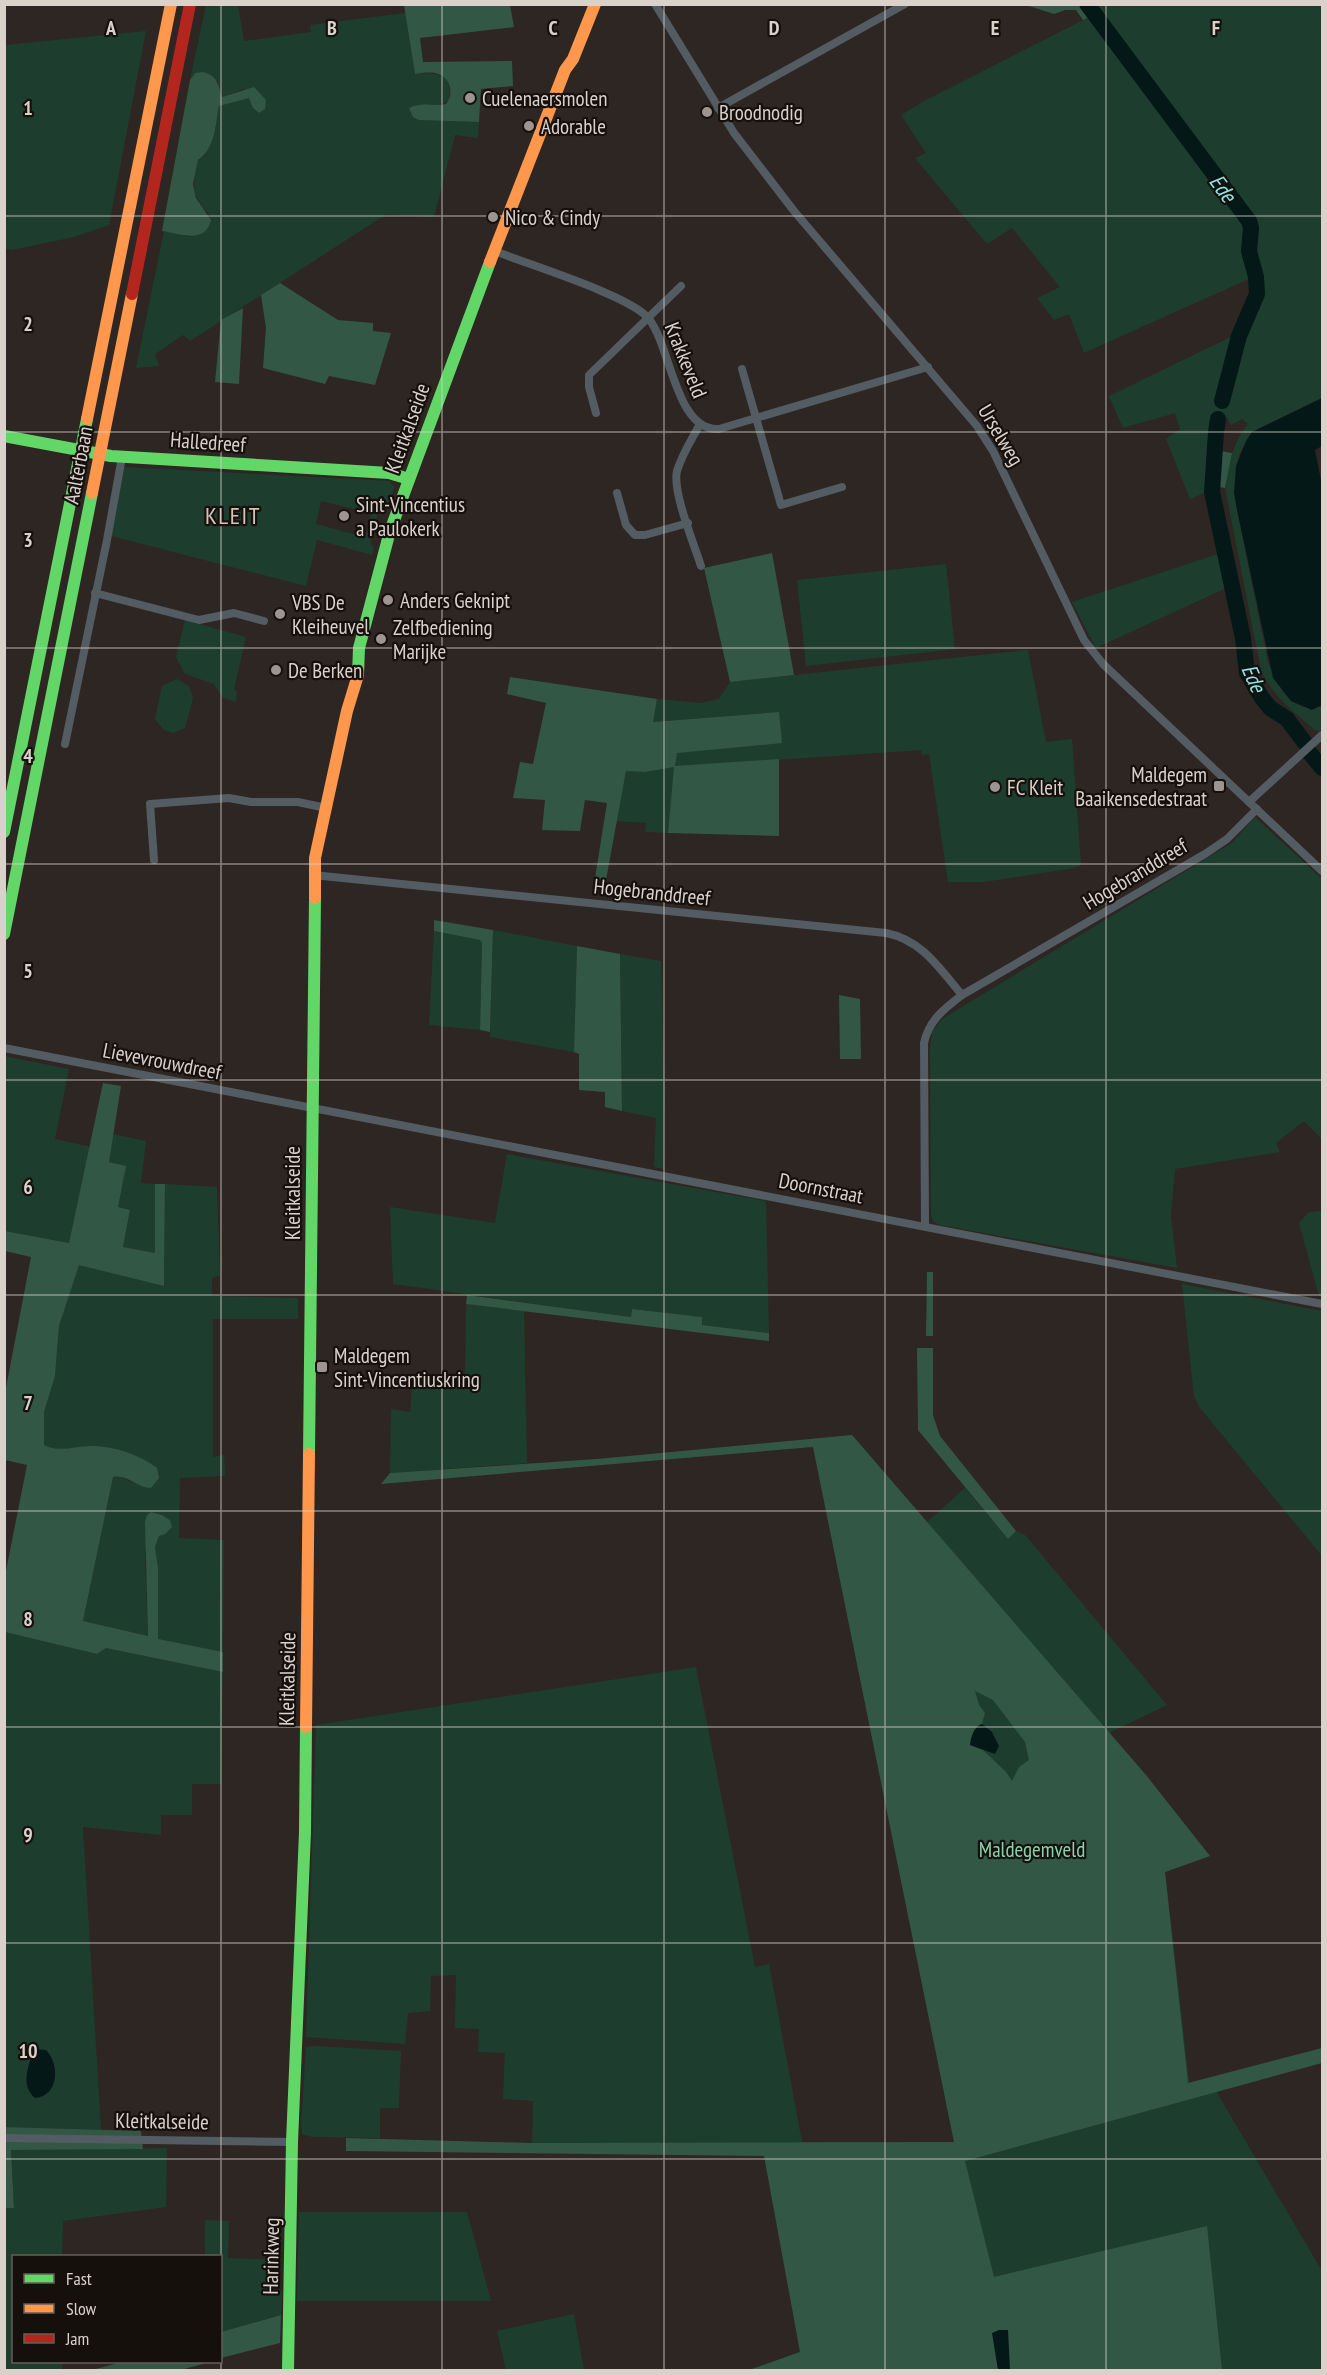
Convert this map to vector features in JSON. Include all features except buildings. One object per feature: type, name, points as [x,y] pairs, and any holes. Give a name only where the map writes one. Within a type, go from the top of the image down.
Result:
[{"type":"main road","name":"Aalterbaan","points":[[4,832],[171,4]]},
{"type":"main road","name":"Aalterbaan","points":[[4,934],[190,4]]},
{"type":"main road","name":"Kleitkalseide","points":[[292,2142],[305,1832],[313,875],[315,858],[347,711],[360,669],[359,648],[390,531],[562,78],[573,59],[595,4]]},
{"type":"main road","name":"Halledreef","points":[[4,436],[122,457],[389,473],[409,479]]},
{"type":"main road","name":"Harinkweg","points":[[288,2370],[292,2142]]},
{"type":"street","name":"Urselweg","points":[[656,4],[734,133],[794,211],[962,407],[993,451],[1084,640],[1103,664],[1323,870]]},
{"type":"street","points":[[718,108],[905,4]]},
{"type":"street","name":"Krakkeveld","points":[[495,251],[618,298],[648,317],[663,344],[686,410],[700,424],[709,428],[718,429],[928,367]]},
{"type":"street","name":"Krakkeveld","points":[[596,413],[589,387],[589,375],[681,286]]},
{"type":"street","points":[[742,369],[782,505],[842,487]]},
{"type":"street","points":[[700,424],[681,461],[676,477],[678,491],[701,566]]},
{"type":"street","name":"Aalterbaan","points":[[65,744],[122,457]]},
{"type":"street","points":[[617,493],[628,530],[635,535],[645,535],[688,523]]},
{"type":"street","points":[[95,593],[199,620],[234,613],[264,621]]},
{"type":"street","points":[[1249,802],[1323,735]]},
{"type":"street","points":[[154,860],[150,804],[229,798],[251,802],[298,802],[326,808]]},
{"type":"street","name":"Hogebranddreef","points":[[925,1226],[924,1043],[935,1017],[962,995],[1205,854],[1227,839],[1257,808]]},
{"type":"street","name":"Hogebranddreef","points":[[313,875],[886,933],[904,938],[919,947],[962,995]]},
{"type":"street","name":"Lievevrouwdreef","points":[[4,1048],[312,1108]]},
{"type":"street","name":"Doornstraat","points":[[312,1108],[1323,1304]]},
{"type":"street","name":"Kleitkalseide","points":[[4,2138],[292,2142]]},
{"type":"green space","points":[[206,5],[238,5],[244,41],[311,32],[310,25],[406,13],[415,74],[430,73],[442,76],[447,80],[450,92],[448,101],[437,106],[420,120],[479,122],[478,138],[455,135],[434,217],[385,215],[190,341],[183,335],[155,354],[159,366],[136,368],[164,231],[190,237],[210,216],[196,196],[194,184],[198,160],[212,142],[219,106],[249,97],[253,108],[259,113],[265,109],[244,89],[222,97],[218,81],[195,73],[190,80]]},
{"type":"green space","points":[[404,5],[510,5],[514,27],[420,38],[423,62],[512,61],[513,86],[481,89],[479,122],[419,120],[413,117],[409,108],[419,105],[446,104],[450,90],[447,81],[440,75],[415,74]]},
{"type":"green space","points":[[1026,5],[1089,5],[1096,14],[1083,20],[1076,10],[1065,10],[1054,14]]},
{"type":"green space","points":[[1089,5],[1322,5],[1322,398],[1252,432],[1239,455],[1237,510],[1268,663],[1282,690],[1291,701],[1303,707],[1321,707],[1322,705],[1322,729],[1320,731],[1315,730],[1284,703],[1271,688],[1261,670],[1225,488],[1232,453],[1248,424],[1242,419],[1231,425],[1227,417],[1219,420],[1219,451],[1215,450],[1208,485],[1218,487],[1237,583],[1096,648],[1072,602],[1221,553],[1204,493],[1190,499],[1166,439],[1180,429],[1175,413],[1123,428],[1109,396],[1241,332],[1255,292],[1253,277],[1084,353],[1069,314],[1054,320],[1037,298],[1060,287],[1012,228],[987,244],[915,158],[926,153],[901,115],[1095,14]]},
{"type":"green space","points":[[146,31],[109,225],[74,237],[12,250],[5,249],[5,45]]},
{"type":"green space","points":[[203,72],[215,78],[222,97],[254,87],[266,100],[265,109],[259,113],[253,108],[249,98],[219,106],[212,142],[198,160],[193,184],[196,198],[211,220],[204,232],[191,236],[162,231],[190,80],[195,73]]},
{"type":"green space","points":[[280,283],[338,320],[373,323],[373,331],[391,333],[375,385],[329,376],[325,384],[263,368],[266,328],[261,295]]},
{"type":"green space","points":[[243,308],[239,384],[215,382],[221,320]]},
{"type":"green space","points":[[1215,450],[1232,453],[1225,488],[1208,485]]},
{"type":"green space","points":[[123,467],[390,481],[395,486],[386,511],[378,512],[376,521],[370,519],[371,513],[321,501],[316,524],[365,537],[367,531],[373,532],[370,544],[374,547],[372,555],[317,540],[306,586],[111,536]]},
{"type":"green space","points":[[772,553],[794,675],[730,682],[704,568]]},
{"type":"green space","points":[[946,564],[955,649],[806,666],[797,580]]},
{"type":"green space","points":[[185,620],[246,637],[234,689],[237,692],[236,702],[223,698],[214,684],[185,674],[176,657]]},
{"type":"green space","points":[[1028,650],[1046,742],[1072,739],[1081,865],[1075,868],[984,882],[948,882],[929,754],[922,755],[921,750],[675,767],[668,833],[645,832],[646,823],[616,821],[626,771],[645,772],[676,753],[779,712],[653,722],[657,699],[701,703],[719,699],[730,682]]},
{"type":"green space","points":[[510,677],[657,699],[653,722],[779,712],[782,743],[677,753],[675,766],[779,759],[779,836],[668,833],[674,767],[645,772],[626,771],[606,880],[595,878],[607,803],[585,800],[580,831],[542,830],[545,800],[513,798],[520,762],[533,764],[546,703],[507,694]]},
{"type":"green space","points":[[177,679],[189,686],[193,698],[185,728],[173,733],[164,730],[155,719],[162,686]]},
{"type":"green space","points":[[1255,817],[1322,879],[1322,1139],[1304,1121],[1276,1143],[1280,1152],[1175,1169],[1171,1215],[1177,1268],[940,1225],[934,1222],[931,1216],[930,1049],[932,1032],[942,1019],[1232,843]]},
{"type":"green space","points":[[434,920],[493,930],[490,1032],[480,1030],[482,943],[480,940],[434,931]]},
{"type":"green space","points":[[493,930],[577,946],[574,1052],[490,1037]]},
{"type":"green space","points":[[434,931],[480,940],[482,943],[480,1030],[429,1025]]},
{"type":"green space","points":[[577,946],[620,954],[622,1111],[605,1107],[605,1092],[579,1090],[579,1054],[574,1052]]},
{"type":"green space","points":[[620,954],[661,961],[665,1096],[664,1169],[654,1167],[656,1118],[622,1111]]},
{"type":"green space","points":[[839,995],[860,999],[861,1059],[840,1059]]},
{"type":"green space","points":[[4,1056],[69,1069],[55,1139],[91,1147],[69,1243],[5,1231]]},
{"type":"green space","points":[[103,1083],[121,1086],[109,1162],[126,1166],[118,1207],[130,1210],[123,1247],[155,1253],[155,1184],[165,1184],[164,1286],[79,1265],[59,1326],[55,1376],[44,1412],[44,1445],[61,1449],[108,1447],[134,1455],[157,1468],[159,1478],[151,1488],[123,1477],[113,1477],[83,1621],[148,1636],[145,1522],[147,1515],[151,1512],[162,1515],[170,1520],[172,1527],[159,1536],[155,1547],[158,1568],[158,1639],[223,1652],[223,1672],[106,1648],[97,1654],[5,1632],[5,1576],[27,1465],[5,1460],[5,1393],[31,1257],[5,1251],[5,1231],[69,1243]]},
{"type":"green space","points":[[113,1134],[146,1141],[141,1183],[155,1184],[155,1253],[123,1247],[130,1210],[118,1207],[125,1166],[109,1162]]},
{"type":"green space","points":[[507,1154],[766,1201],[769,1333],[702,1325],[702,1317],[632,1309],[631,1317],[393,1284],[390,1207],[495,1223]]},
{"type":"green space","points":[[165,1184],[217,1187],[220,1275],[212,1278],[212,1296],[298,1298],[298,1319],[213,1319],[213,1457],[224,1455],[225,1476],[180,1478],[179,1538],[224,1540],[223,1652],[158,1640],[158,1568],[155,1547],[159,1536],[170,1520],[151,1512],[145,1554],[148,1636],[83,1621],[113,1477],[119,1476],[136,1484],[92,1446],[54,1450],[44,1445],[44,1412],[55,1376],[59,1326],[79,1264],[164,1285]]},
{"type":"green space","points":[[1322,1211],[1322,1297],[1319,1296],[1299,1223],[1309,1212]]},
{"type":"green space","points":[[927,1272],[933,1272],[933,1336],[926,1336]]},
{"type":"green space","points":[[1182,1284],[1322,1311],[1322,1556],[1200,1408],[1194,1396]]},
{"type":"green space","points":[[467,1295],[631,1317],[632,1309],[702,1317],[702,1325],[769,1333],[769,1341],[466,1304]]},
{"type":"green space","points":[[466,1304],[524,1311],[527,1463],[390,1473],[391,1409],[410,1412],[413,1375],[465,1381]]},
{"type":"green space","points":[[917,1348],[933,1348],[933,1415],[940,1436],[1016,1531],[1008,1539],[918,1430]]},
{"type":"green space","points":[[852,1435],[927,1522],[965,1488],[1008,1539],[1016,1531],[1025,1535],[1167,1705],[1109,1733],[1210,1856],[1165,1872],[1191,2098],[1216,2091],[1322,2271],[1322,2370],[749,2370],[800,2352],[764,2143],[532,2143],[533,2101],[503,2099],[505,2053],[478,2052],[479,2029],[455,2028],[456,1975],[431,1976],[430,2011],[408,2013],[405,2044],[306,2037],[316,1725],[696,1667],[755,1967],[769,1964],[802,2142],[954,2142],[813,1447]]},
{"type":"green space","name":"Maldegemveld","points":[[852,1435],[1146,1775],[1210,1856],[1165,1872],[1188,2083],[1322,2048],[1322,2063],[965,2161],[994,2277],[1207,2226],[1222,2370],[749,2370],[800,2352],[764,2156],[346,2151],[346,2138],[532,2143],[954,2142],[813,1447],[381,1484],[390,1473],[597,1459]],"holes":[[[975,1691],[993,1700],[1025,1742],[1029,1760],[1019,1767],[1012,1781],[983,1750],[970,1745],[978,1725],[982,1724],[985,1713],[979,1705]]]},
{"type":"green space","points":[[5,1632],[97,1654],[106,1648],[223,1672],[221,1784],[192,1784],[192,1815],[161,1815],[161,1835],[83,1827],[101,2130],[5,2127]]},
{"type":"green space","points":[[306,2047],[401,2051],[399,2108],[380,2108],[380,2138],[312,2137],[302,2134]]},
{"type":"green space","points":[[4,2127],[141,2131],[143,2149],[11,2150],[14,2208],[5,2208]]},
{"type":"green space","points":[[167,2148],[166,2207],[63,2221],[62,2255],[12,2255],[12,2363],[62,2363],[62,2370],[5,2370],[4,2208],[14,2208],[11,2150]]},
{"type":"green space","points":[[299,2212],[467,2212],[491,2301],[297,2301]]},
{"type":"green space","points":[[205,2220],[229,2221],[228,2258],[277,2260],[276,2291],[282,2291],[281,2315],[222,2332],[222,2255],[205,2255]]},
{"type":"green space","points":[[574,2314],[584,2370],[506,2370],[497,2331]]},
{"type":"green space","points":[[281,2315],[280,2343],[222,2358],[222,2332]]},
{"type":"green space","points":[[118,2363],[206,2363],[181,2370],[92,2370]]},
{"type":"shaded area","points":[[1322,398],[1322,446],[1315,450],[1322,485],[1322,705],[1312,710],[1291,701],[1273,678],[1234,493],[1236,466],[1252,432]]},
{"type":"shaded area","points":[[982,1724],[992,1732],[999,1746],[995,1754],[970,1745],[973,1732]]},
{"type":"shaded area","points":[[35,2049],[46,2050],[51,2056],[55,2078],[49,2092],[35,2098],[30,2093],[27,2075]]},
{"type":"shaded area","points":[[1008,2330],[1010,2370],[998,2370],[992,2333]]},
{"type":"waterway","name":"Ede","points":[[1087,4],[1249,221],[1251,228],[1249,251],[1256,277],[1257,294],[1239,336],[1222,401]]},
{"type":"waterway","name":"Ede","points":[[1218,419],[1212,492],[1243,638],[1247,673],[1270,708],[1287,719],[1305,743]]},
{"type":"waterway","name":"Ede","points":[[1309,752],[1322,768]]},
{"type":"traffic: fast","points":[[358,675],[359,648],[390,531],[490,262]]},
{"type":"traffic: fast","points":[[4,832],[87,419]]},
{"type":"traffic: fast","points":[[4,436],[111,456],[389,473],[409,479]]},
{"type":"traffic: fast","points":[[4,934],[92,493]]},
{"type":"traffic: fast","points":[[309,1454],[315,898]]},
{"type":"traffic: fast","points":[[288,2370],[292,2142],[305,1832],[306,1727]]},
{"type":"traffic: slow","points":[[87,419],[171,4]]},
{"type":"traffic: slow","points":[[490,262],[565,70],[573,59],[595,4]]},
{"type":"traffic: slow","points":[[92,493],[132,294]]},
{"type":"traffic: slow","points":[[315,898],[315,858],[347,711],[358,675]]},
{"type":"traffic: slow","points":[[306,1727],[309,1454]]},
{"type":"traffic: jam","points":[[132,294],[190,4]]},
{"type":"place","name":"Cuelenaersmolen","points":[[470,98]]},
{"type":"place","name":"Broodnodig","points":[[707,112]]},
{"type":"place","name":"Adorable","points":[[529,126]]},
{"type":"place","name":"Nico & Cindy","points":[[493,217]]},
{"type":"place","name":"Sint-Vincentius a Paulokerk","points":[[344,516]]},
{"type":"place","name":"Anders Geknipt","points":[[388,600]]},
{"type":"place","name":"VBS De Kleiheuvel","points":[[280,614]]},
{"type":"place","name":"Zelfbediening Marijke","points":[[381,639]]},
{"type":"place","name":"De Berken","points":[[276,670]]},
{"type":"place","name":"Maldegem Baaikensedestraat","points":[[1219,786]]},
{"type":"place","name":"FC Kleit","points":[[995,787]]},
{"type":"place","name":"Maldegem Sint-Vincentiuskring","points":[[322,1367]]},
{"type":"district","name":"KLEIT","points":[[233,515]]}]
